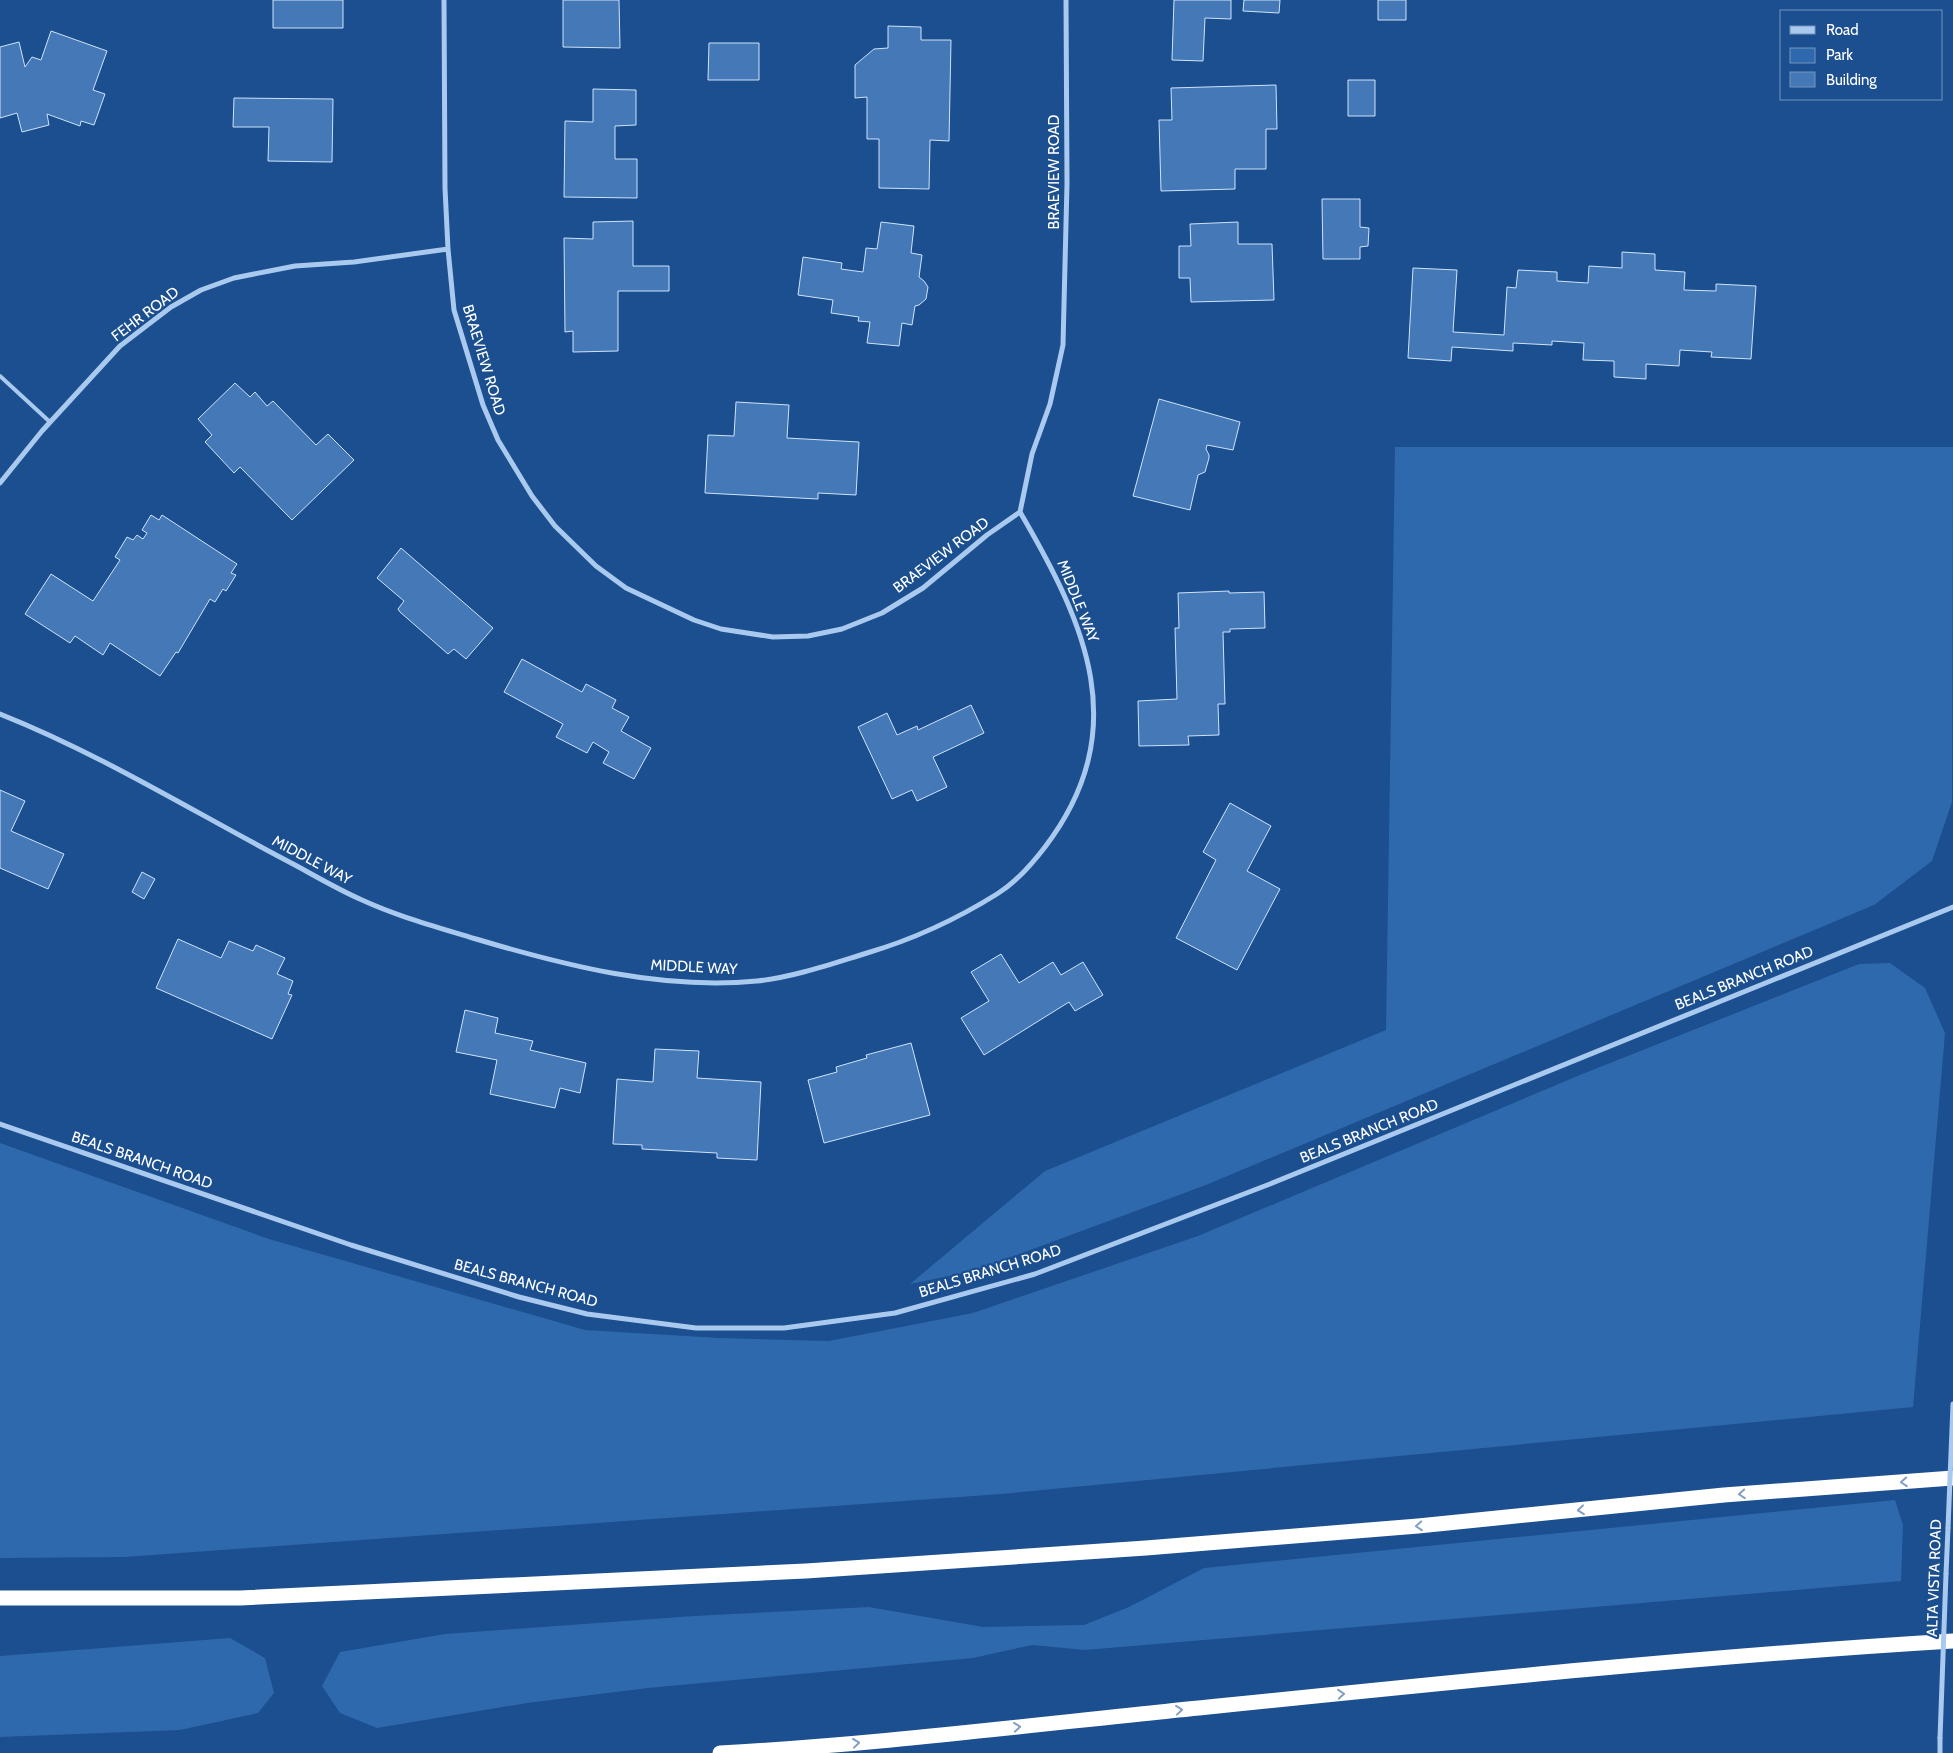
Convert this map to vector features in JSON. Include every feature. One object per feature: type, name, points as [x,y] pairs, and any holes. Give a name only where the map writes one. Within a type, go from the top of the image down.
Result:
[{"type":"highway","points":[[0,1598],[240,1598],[806,1571],[1146,1548],[1399,1528],[1724,1495],[1953,1478]]},
{"type":"highway","points":[[720,1753],[808,1748],[1305,1697],[1788,1651],[1953,1640]]},
{"type":"street","name":"BRAEVIEW ROAD","points":[[444,0],[445,188],[454,310],[483,405],[498,440],[532,496],[555,526],[596,566],[626,588],[694,620],[721,629],[773,637],[808,636],[842,629],[882,613],[924,588],[986,536],[1020,512],[1032,454],[1050,404],[1063,346],[1067,184],[1066,0]]},
{"type":"street","name":"FEHR ROAD","points":[[0,483],[50,422],[120,346],[170,307],[202,290],[234,278],[295,266],[354,262],[448,249]]},
{"type":"street","name":"MIDDLE WAY","points":[[0,714],[46,732],[146,783],[237,835],[351,895],[407,919],[544,959],[617,975],[715,983],[761,980],[815,969],[875,951],[924,932],[999,893],[1038,855],[1058,830],[1074,801],[1086,768],[1093,734],[1094,707],[1087,657],[1077,624],[1050,563],[1020,512]]},
{"type":"street","name":"BEALS BRANCH ROAD","points":[[0,1124],[351,1245],[519,1296],[587,1314],[696,1328],[784,1328],[895,1313],[1035,1274],[1270,1184],[1953,907]]},
{"type":"street","name":"ALTA VISTA ROAD","points":[[1940,1753],[1953,1404]]},
{"type":"lane","points":[[0,376],[50,422]]},
{"type":"green space","points":[[1395,447],[1953,447],[1952,802],[1932,861],[1874,905],[1206,1185],[973,1271],[910,1284],[1045,1171],[1386,1030]]},
{"type":"green space","points":[[1890,963],[1925,988],[1945,1033],[1913,1407],[1001,1494],[125,1557],[0,1558],[0,1143],[269,1239],[585,1330],[719,1338],[829,1341],[973,1313],[1198,1236],[1580,1075],[1859,964]]},
{"type":"green space","points":[[1895,1500],[1903,1525],[1901,1581],[1085,1650],[1032,1645],[973,1658],[648,1688],[527,1703],[377,1728],[340,1713],[322,1686],[340,1652],[445,1634],[694,1616],[869,1607],[983,1627],[1084,1625],[1129,1607],[1204,1568]]},
{"type":"green space","points":[[230,1638],[265,1658],[274,1693],[258,1713],[180,1730],[0,1737],[0,1656]]},
{"type":"building","points":[[273,0],[343,0],[343,28],[273,28]]},
{"type":"building","points":[[563,0],[619,0],[620,48],[563,47]]},
{"type":"building","points":[[1174,0],[1231,0],[1231,19],[1205,18],[1203,61],[1172,60]]},
{"type":"building","points":[[1244,0],[1280,0],[1279,13],[1243,11]]},
{"type":"building","points":[[1378,0],[1406,0],[1406,20],[1378,20]]},
{"type":"building","points":[[888,26],[921,27],[921,40],[951,40],[949,141],[930,140],[929,189],[879,188],[879,139],[867,139],[867,97],[855,98],[855,65],[874,49],[888,48]]},
{"type":"building","points":[[51,31],[107,51],[93,90],[105,94],[94,125],[81,121],[80,126],[47,114],[49,125],[22,132],[17,113],[0,118],[0,47],[19,42],[25,67],[32,57],[41,60]]},
{"type":"building","points":[[709,43],[759,43],[759,80],[708,80]]},
{"type":"building","points":[[1348,80],[1375,80],[1375,116],[1348,116]]},
{"type":"building","points":[[1276,85],[1277,129],[1266,129],[1266,169],[1235,169],[1235,189],[1161,191],[1159,120],[1172,120],[1171,88]]},
{"type":"building","points":[[593,89],[636,90],[636,125],[615,126],[615,159],[637,159],[637,198],[564,197],[565,121],[593,122]]},
{"type":"building","points":[[234,98],[333,99],[332,162],[268,161],[269,127],[233,127]]},
{"type":"building","points":[[1322,199],[1360,199],[1360,227],[1369,228],[1368,246],[1360,247],[1360,259],[1323,259]]},
{"type":"building","points":[[633,221],[633,266],[669,266],[669,291],[618,291],[618,351],[573,352],[573,331],[565,332],[564,238],[593,239],[593,222]]},
{"type":"building","points":[[881,222],[914,226],[911,253],[922,255],[919,277],[928,287],[926,299],[915,306],[912,325],[902,323],[899,346],[867,343],[870,322],[858,321],[859,317],[831,313],[833,300],[798,295],[803,257],[842,263],[841,269],[863,272],[866,248],[877,249]]},
{"type":"building","points":[[1238,222],[1238,244],[1272,244],[1274,300],[1191,302],[1190,278],[1179,278],[1179,246],[1191,246],[1190,224]]},
{"type":"building","points":[[1622,252],[1655,254],[1655,270],[1685,272],[1684,290],[1716,291],[1716,284],[1756,286],[1751,359],[1711,357],[1712,352],[1680,350],[1679,366],[1646,364],[1646,379],[1614,377],[1614,361],[1583,360],[1584,343],[1552,341],[1552,345],[1513,343],[1513,351],[1452,347],[1451,361],[1408,358],[1413,268],[1457,270],[1453,332],[1504,335],[1507,287],[1516,288],[1518,270],[1557,272],[1557,281],[1588,283],[1589,266],[1622,268]]},
{"type":"building","points":[[235,383],[250,397],[255,392],[267,406],[273,401],[316,445],[328,434],[354,460],[292,520],[240,467],[234,473],[205,442],[212,435],[198,419]]},
{"type":"building","points":[[1159,399],[1240,422],[1233,450],[1207,445],[1206,449],[1209,458],[1205,472],[1198,475],[1190,510],[1133,496]]},
{"type":"building","points":[[736,402],[789,405],[787,438],[859,442],[856,495],[818,493],[818,499],[705,493],[708,435],[734,436]]},
{"type":"building","points":[[151,515],[159,520],[162,515],[237,564],[231,573],[236,575],[226,591],[223,589],[215,602],[210,599],[178,653],[176,652],[160,676],[110,643],[103,655],[75,636],[70,643],[25,614],[51,574],[93,601],[120,560],[115,557],[127,537],[133,540],[137,535],[143,539],[147,533],[142,530]]},
{"type":"building","points":[[401,548],[493,628],[466,659],[454,649],[448,654],[400,612],[398,609],[404,601],[377,578]]},
{"type":"building","points":[[1229,591],[1229,593],[1264,592],[1265,628],[1230,629],[1230,632],[1223,632],[1225,704],[1218,704],[1219,735],[1188,736],[1189,745],[1139,746],[1138,701],[1177,699],[1175,628],[1179,628],[1178,593]]},
{"type":"building","points":[[522,659],[582,692],[586,684],[616,700],[612,708],[629,717],[621,731],[651,748],[634,779],[603,763],[609,752],[593,742],[587,753],[556,737],[563,724],[504,692]]},
{"type":"building","points":[[971,705],[984,733],[933,757],[947,787],[917,801],[912,790],[892,799],[858,727],[887,713],[897,735],[917,726],[918,730]]},
{"type":"building","points":[[0,790],[25,801],[11,831],[64,854],[48,889],[0,868]]},
{"type":"building","points":[[1230,803],[1271,826],[1247,871],[1280,889],[1237,970],[1176,938],[1216,860],[1203,852]]},
{"type":"building","points":[[142,872],[155,879],[144,899],[132,892]]},
{"type":"building","points":[[178,939],[221,958],[229,941],[253,951],[256,945],[285,958],[277,974],[293,981],[288,994],[292,995],[272,1039],[156,988]]},
{"type":"building","points":[[1001,954],[1019,983],[1053,962],[1061,975],[1083,962],[1103,995],[1075,1011],[1069,1002],[984,1055],[961,1018],[989,1001],[971,972]]},
{"type":"building","points":[[465,1010],[498,1018],[495,1033],[533,1041],[530,1050],[586,1063],[580,1093],[560,1088],[555,1108],[490,1094],[497,1060],[456,1052]]},
{"type":"building","points":[[911,1043],[930,1115],[824,1143],[808,1080],[837,1072],[836,1067],[867,1058],[866,1055]]},
{"type":"building","points":[[655,1049],[699,1051],[697,1078],[761,1082],[757,1160],[717,1158],[717,1153],[642,1149],[642,1145],[613,1144],[617,1079],[653,1082]]}]
